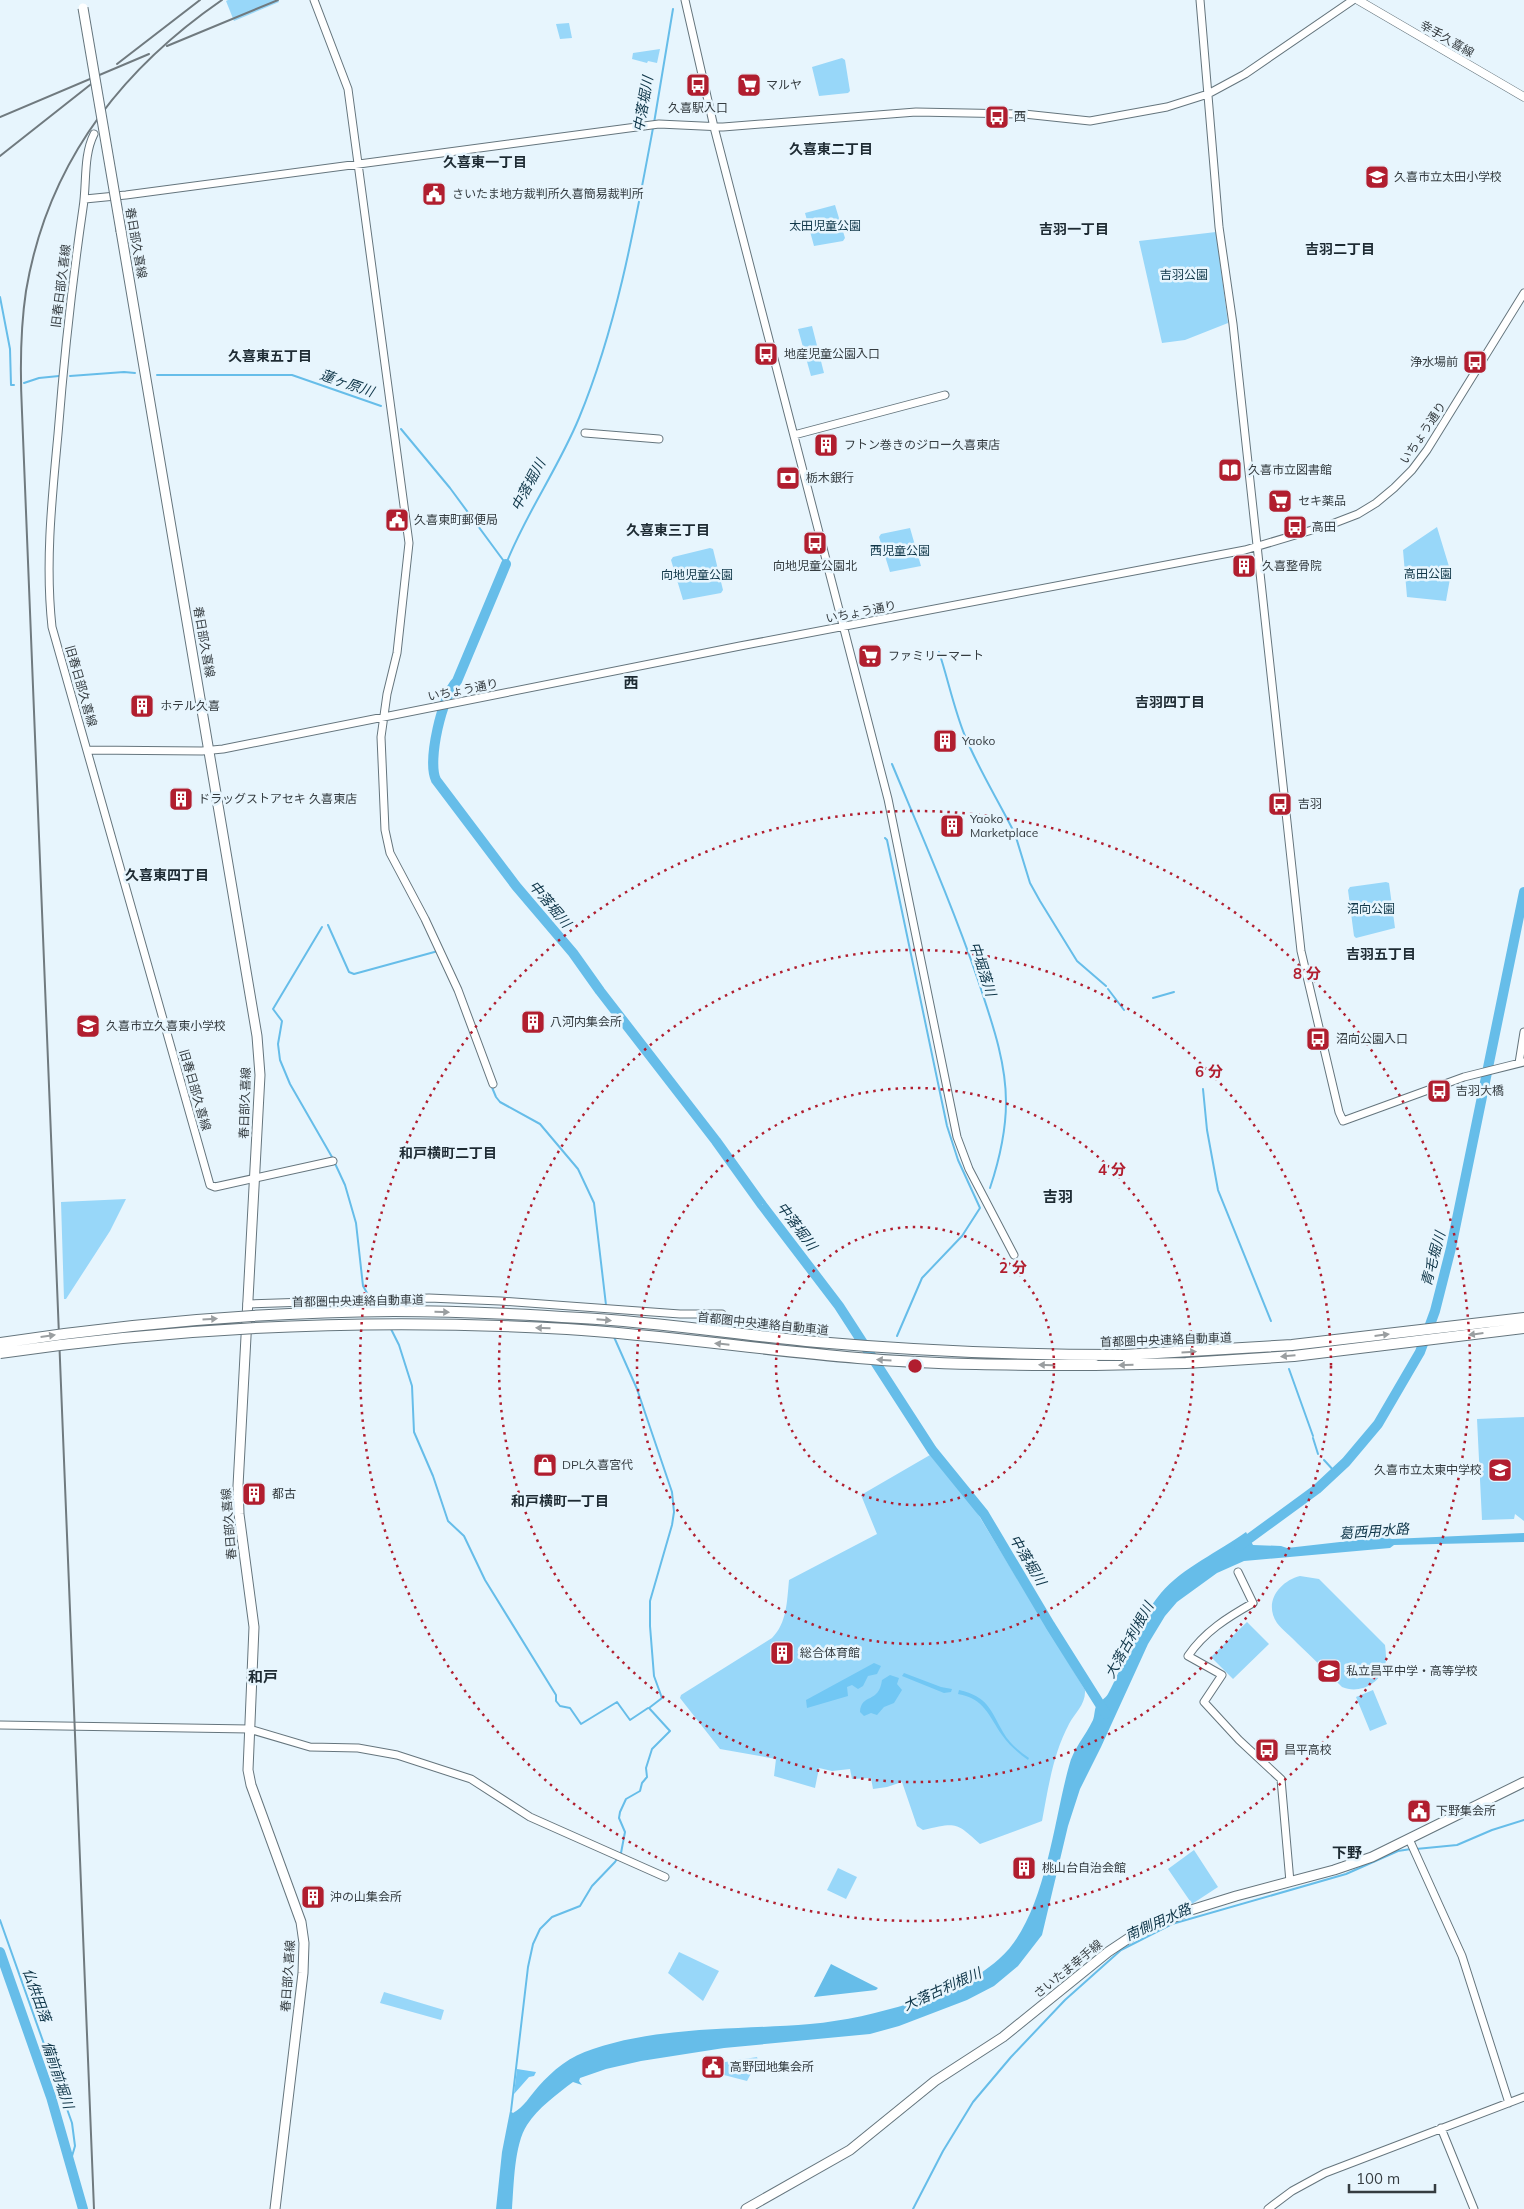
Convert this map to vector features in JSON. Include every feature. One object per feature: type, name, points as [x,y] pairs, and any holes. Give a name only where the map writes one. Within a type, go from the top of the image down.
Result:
[{"type":"highway","name":"首都圏中央連絡自動車道","points":[[0,1343],[114,1327],[196,1320],[318,1313],[398,1311],[583,1318],[895,1349],[1032,1355],[1123,1355],[1292,1345],[1524,1318]]},
{"type":"highway","name":"首都圏中央連絡自動車道","points":[[0,1353],[120,1338],[239,1329],[373,1325],[456,1325],[557,1328],[647,1335],[859,1358],[959,1363],[1095,1366],[1186,1364],[1294,1356],[1524,1328]]},
{"type":"main road","name":"幸手久喜線","points":[[1358,0],[1524,97]]},
{"type":"main road","name":"春日部久喜線","points":[[82,4],[257,1036],[260,1075],[238,1501],[254,1627],[250,1729],[247,1756],[251,1785],[297,1908],[304,1943],[303,1973],[275,2209]]},
{"type":"main road","name":"さいたま幸手線","points":[[746,2209],[850,2150],[935,2081],[1003,2037],[1123,1941],[1191,1910],[1372,1857],[1524,1782]]},
{"type":"street","points":[[314,0],[348,89],[410,543],[397,653],[381,739],[382,804],[388,844],[458,990],[493,1084]]},
{"type":"street","points":[[685,0],[714,127],[888,799],[957,1137],[969,1169],[1014,1255]]},
{"type":"street","points":[[1200,0],[1220,227],[1233,324],[1300,951],[1343,1121],[1469,1076],[1522,1063],[1524,1032]]},
{"type":"street","points":[[85,199],[659,124],[714,127],[916,112],[1024,114],[1090,121],[1167,107],[1208,94],[1245,74],[1353,0]]},
{"type":"street","name":"旧春日部久喜線","points":[[94,134],[88,152],[85,199],[72,278],[64,352],[49,556],[52,627],[210,1185],[215,1187],[254,1178]]},
{"type":"street","name":"いちょう通り","points":[[88,750],[210,751],[452,705],[843,626],[1218,557],[1348,519],[1369,508],[1394,488],[1412,470],[1427,450],[1524,293]]},
{"type":"street","points":[[794,435],[945,395]]},
{"type":"street","points":[[585,433],[659,439]]},
{"type":"street","points":[[254,1178],[333,1161]]},
{"type":"street","points":[[247,1304],[429,1298],[509,1301],[680,1314],[722,1314]]},
{"type":"street","points":[[1238,1572],[1253,1603],[1209,1631],[1195,1645],[1188,1656],[1222,1675],[1204,1702],[1239,1740],[1281,1779],[1290,1882]]},
{"type":"street","points":[[0,1725],[250,1729],[310,1747],[379,1751],[456,1773],[481,1785],[530,1817],[665,1877]]},
{"type":"street","points":[[1409,1839],[1462,1956],[1509,2103]]},
{"type":"street","points":[[1268,2209],[1310,2180],[1524,2097]]},
{"type":"street","points":[[1441,2128],[1474,2209]]},
{"type":"green space","points":[[278,0],[279,2],[234,21],[226,1]]},
{"type":"green space","points":[[569,23],[572,38],[560,39],[556,24]]},
{"type":"green space","points":[[660,49],[657,63],[648,61],[647,63],[632,59],[633,53]]},
{"type":"green space","points":[[842,58],[845,60],[850,91],[848,93],[819,96],[812,67]]},
{"type":"green space","name":"太田児童公園","points":[[835,205],[845,238],[843,241],[814,246],[805,213]]},
{"type":"green space","name":"吉羽公園","points":[[1216,232],[1228,323],[1185,340],[1162,343],[1139,241]]},
{"type":"green space","points":[[812,326],[824,373],[811,376],[798,329]]},
{"type":"green space","name":"高田公園","points":[[1437,527],[1451,573],[1446,601],[1407,597],[1403,550]]},
{"type":"green space","name":"西児童公園","points":[[910,528],[921,566],[890,572],[879,537],[881,534]]},
{"type":"green space","name":"向地児童公園","points":[[710,548],[713,549],[723,590],[721,593],[683,600],[671,560],[673,557]]},
{"type":"green space","name":"沼向公園","points":[[1389,883],[1395,928],[1356,938],[1354,936],[1348,890],[1350,887]]},
{"type":"green space","points":[[126,1199],[110,1231],[66,1299],[64,1299],[61,1202]]},
{"type":"green space","name":"久喜市立太東中学校","points":[[1524,1417],[1524,1521],[1515,1514],[1514,1519],[1482,1520],[1477,1419]]},
{"type":"green space","points":[[930,1455],[973,1506],[1085,1690],[1084,1700],[1063,1735],[1059,1747],[1042,1821],[980,1844],[965,1831],[954,1826],[949,1825],[923,1830],[917,1826],[902,1782],[873,1789],[871,1778],[852,1779],[850,1769],[832,1771],[819,1768],[815,1788],[774,1776],[776,1759],[720,1749],[680,1698],[681,1695],[772,1638],[781,1626],[787,1604],[789,1580],[877,1534],[861,1495]]},
{"type":"green space","points":[[1300,1576],[1319,1579],[1385,1645],[1386,1660],[1384,1669],[1372,1684],[1361,1689],[1342,1687],[1277,1623],[1272,1608],[1276,1593],[1286,1582]]},
{"type":"green space","points":[[1247,1622],[1269,1644],[1233,1679],[1211,1657]]},
{"type":"green space","points":[[1373,1690],[1387,1724],[1370,1731],[1356,1697]]},
{"type":"green space","points":[[1194,1850],[1218,1887],[1192,1904],[1168,1869]]},
{"type":"green space","points":[[838,1868],[857,1877],[846,1899],[827,1890]]},
{"type":"green space","points":[[679,1952],[719,1971],[703,2001],[668,1973]]},
{"type":"green space","points":[[384,1992],[444,2010],[441,2020],[380,2003]]},
{"type":"green space","points":[[757,2057],[758,2060],[747,2081],[720,2074],[719,2063]]},
{"type":"shaded area","points":[[1246,1532],[1253,1545],[1287,1548],[1384,1537],[1392,1539],[1524,1533],[1524,1542],[1394,1545],[1390,1548],[1244,1561],[1217,1573],[1177,1602],[1165,1616],[1148,1644],[1080,1789],[1068,1826],[1042,1935],[1018,1966],[994,1986],[967,2000],[899,2026],[870,2034],[724,2048],[641,2061],[606,2069],[580,2078],[579,2081],[582,2085],[573,2082],[542,2107],[527,2125],[519,2143],[517,2154],[512,2209],[496,2209],[502,2152],[510,2111],[513,2113],[520,2108],[562,2064],[585,2052],[645,2036],[700,2030],[810,2024],[861,2016],[911,2003],[946,1991],[979,1974],[999,1959],[1015,1942],[1027,1920],[1037,1895],[1052,1842],[1071,1760],[1093,1720],[1096,1707],[1108,1694],[1145,1616],[1161,1593],[1179,1576]]},
{"type":"shaded area","points":[[874,1663],[881,1666],[877,1674],[868,1676],[863,1686],[858,1689],[852,1685],[847,1687],[848,1696],[807,1708],[806,1700]]},
{"type":"shaded area","points":[[904,1673],[941,1687],[952,1689],[951,1692],[944,1693],[902,1676]]},
{"type":"shaded area","points":[[890,1675],[899,1678],[897,1684],[902,1690],[894,1703],[884,1707],[877,1715],[871,1713],[864,1716],[860,1712],[863,1702],[874,1696],[882,1680]]},
{"type":"shaded area","points":[[959,1690],[976,1696],[987,1705],[1008,1740],[1029,1758],[1028,1760],[1017,1752],[1002,1735],[985,1709],[974,1699],[958,1694]]},
{"type":"shaded area","points":[[831,1964],[878,1988],[876,1990],[814,1997]]},
{"type":"shaded area","points":[[517,2069],[536,2072],[514,2094]]},
{"type":"waterway","name":"中落堀川","points":[[654,123],[673,9]]},
{"type":"waterway","name":"中落堀川","points":[[506,564],[523,527],[571,437],[604,348],[624,275],[653,128]]},
{"type":"waterway","name":"蓮ヶ原川","points":[[0,297],[10,349],[11,385],[14,385]]},
{"type":"waterway","name":"蓮ヶ原川","points":[[70,376],[124,372],[135,373]]},
{"type":"waterway","name":"蓮ヶ原川","points":[[157,375],[292,375],[381,406]]},
{"type":"waterway","name":"蓮ヶ原川","points":[[24,383],[39,378],[59,376]]},
{"type":"waterway","name":"蓮ヶ原川","points":[[401,429],[450,488],[506,564]]},
{"type":"waterway","name":"中落堀川","points":[[506,564],[457,681],[451,689],[441,714],[433,759],[436,780],[516,886],[573,953],[839,1306],[932,1450],[984,1514],[1106,1714]]},
{"type":"waterway","points":[[939,652],[970,749],[1014,832]]},
{"type":"waterway","name":"中堀落川","points":[[892,764],[958,926],[988,1010],[1001,1055],[1006,1113],[1001,1146],[990,1188]]},
{"type":"waterway","points":[[1015,834],[1030,883],[1040,901],[1077,961],[1106,986]]},
{"type":"waterway","points":[[885,838],[887,840],[947,1126],[958,1160],[980,1208],[962,1236],[922,1278],[897,1336]]},
{"type":"waterway","name":"青毛堀川","points":[[1239,1546],[1317,1489],[1346,1462],[1378,1424],[1420,1352],[1435,1311],[1451,1248],[1524,892]]},
{"type":"waterway","points":[[328,925],[349,972],[354,974],[438,951]]},
{"type":"waterway","points":[[322,927],[273,1009],[282,1021],[278,1044],[280,1060],[290,1084],[332,1157],[345,1185],[356,1223],[363,1286],[370,1298]]},
{"type":"waterway","points":[[1108,989],[1124,1010]]},
{"type":"waterway","points":[[1153,998],[1174,992]]},
{"type":"waterway","points":[[491,1085],[500,1102],[540,1124],[578,1169],[594,1203],[606,1305]]},
{"type":"waterway","points":[[1203,1089],[1207,1130],[1218,1190],[1271,1321]]},
{"type":"waterway","points":[[391,1329],[399,1345],[412,1386],[414,1432],[433,1476],[448,1521],[464,1536],[485,1580],[556,1695],[556,1701],[560,1706],[570,1708],[581,1724],[617,1702],[630,1720],[648,1708]]},
{"type":"waterway","points":[[511,2111],[528,1967],[533,1944],[540,1929],[552,1917],[580,1906],[592,1886],[621,1853],[625,1832],[619,1818],[620,1812],[626,1799],[640,1791],[642,1783],[647,1777],[646,1768],[652,1749],[670,1731],[649,1708],[662,1698],[654,1676],[650,1601],[672,1525],[674,1512],[672,1492],[637,1389],[614,1337]]},
{"type":"waterway","points":[[1289,1369],[1313,1436]]},
{"type":"waterway","points":[[1313,1438],[1318,1454]]},
{"type":"waterway","points":[[1324,1460],[1335,1472]]},
{"type":"waterway","name":"南側用水路","points":[[1416,1849],[1457,1845],[1492,1830],[1524,1820]]},
{"type":"waterway","name":"南側用水路","points":[[913,2209],[943,2151],[973,2102],[1011,2057],[1065,2000],[1121,1950],[1172,1924],[1346,1874],[1398,1851],[1411,1849]]},
{"type":"waterway","name":"仏供田落","points":[[0,1920],[72,2123],[75,2146],[70,2163]]},
{"type":"waterway","name":"備前前堀川","points":[[0,1952],[51,2097],[83,2209]]},
{"type":"railway","points":[[117,64],[200,0]]},
{"type":"railway","points":[[94,2209],[21,397],[22,336],[26,291],[36,246],[51,203],[70,163],[93,125],[120,90],[151,58],[185,28],[222,0]]},
{"type":"railway","points":[[167,46],[278,0]]},
{"type":"railway","points":[[0,117],[149,54]]},
{"type":"railway","points":[[0,156],[95,81]]},
{"type":"place","name":"久喜駅入口","points":[[698,85]]},
{"type":"place","name":"マルヤ","points":[[749,85]]},
{"type":"place","name":"西","points":[[997,117]]},
{"type":"place","name":"久喜市立太田小学校","points":[[1377,177]]},
{"type":"place","name":"さいたま地方裁判所久喜簡易裁判所","points":[[434,194]]},
{"type":"place","name":"地産児童公園入口","points":[[766,354]]},
{"type":"place","name":"浄水場前","points":[[1475,362]]},
{"type":"place","name":"フトン巻きのジロー久喜東店","points":[[826,445]]},
{"type":"place","name":"久喜市立図書館","points":[[1230,470]]},
{"type":"place","name":"栃木銀行","points":[[788,478]]},
{"type":"place","name":"セキ薬品","points":[[1280,501]]},
{"type":"place","name":"久喜東町郵便局","points":[[397,520]]},
{"type":"place","name":"高田","points":[[1295,527]]},
{"type":"place","name":"向地児童公園北","points":[[815,543]]},
{"type":"place","name":"久喜整骨院","points":[[1244,566]]},
{"type":"place","name":"ファミリーマート","points":[[870,656]]},
{"type":"place","name":"ホテル久喜","points":[[142,706]]},
{"type":"place","name":"Yaoko","points":[[945,741]]},
{"type":"place","name":"ドラッグストアセキ 久喜東店","points":[[181,799]]},
{"type":"place","name":"吉羽","points":[[1280,804]]},
{"type":"place","name":"Yaoko Marketplace","points":[[952,826]]},
{"type":"place","name":"八河内集会所","points":[[533,1022]]},
{"type":"place","name":"久喜市立久喜東小学校","points":[[88,1026]]},
{"type":"place","name":"沼向公園入口","points":[[1318,1039]]},
{"type":"place","name":"吉羽大橋","points":[[1439,1091]]},
{"type":"place","name":"DPL久喜宮代","points":[[545,1465]]},
{"type":"place","name":"久喜市立太東中学校","points":[[1500,1470]]},
{"type":"place","name":"都古","points":[[254,1494]]},
{"type":"place","name":"総合体育館","points":[[782,1653]]},
{"type":"place","name":"私立昌平中学・高等学校","points":[[1329,1671]]},
{"type":"place","name":"昌平高校","points":[[1267,1750]]},
{"type":"place","name":"下野集会所","points":[[1419,1811]]},
{"type":"place","name":"桃山台自治会館","points":[[1024,1868]]},
{"type":"place","name":"沖の山集会所","points":[[313,1897]]},
{"type":"place","name":"高野団地集会所","points":[[713,2067]]},
{"type":"district","name":"久喜東二丁目","points":[[831,149]]},
{"type":"district","name":"久喜東一丁目","points":[[485,162]]},
{"type":"district","name":"吉羽一丁目","points":[[1074,229]]},
{"type":"district","name":"吉羽二丁目","points":[[1340,249]]},
{"type":"district","name":"久喜東五丁目","points":[[270,356]]},
{"type":"district","name":"久喜東三丁目","points":[[668,530]]},
{"type":"district","name":"西","points":[[631,683]]},
{"type":"district","name":"吉羽四丁目","points":[[1170,702]]},
{"type":"district","name":"久喜東四丁目","points":[[167,875]]},
{"type":"district","name":"吉羽五丁目","points":[[1381,954]]},
{"type":"district","name":"和戸横町二丁目","points":[[448,1153]]},
{"type":"district","name":"吉羽","points":[[1058,1197]]},
{"type":"district","name":"和戸横町一丁目","points":[[560,1501]]},
{"type":"district","name":"和戸","points":[[263,1677]]},
{"type":"district","name":"下野","points":[[1347,1853]]},
{"type":"water label","name":"葛西用水路","points":[[1374,1531]]},
{"type":"water label","name":"大落古利根川","points":[[1129,1640]]},
{"type":"water label","name":"大落古利根川","points":[[942,1989]]}]
